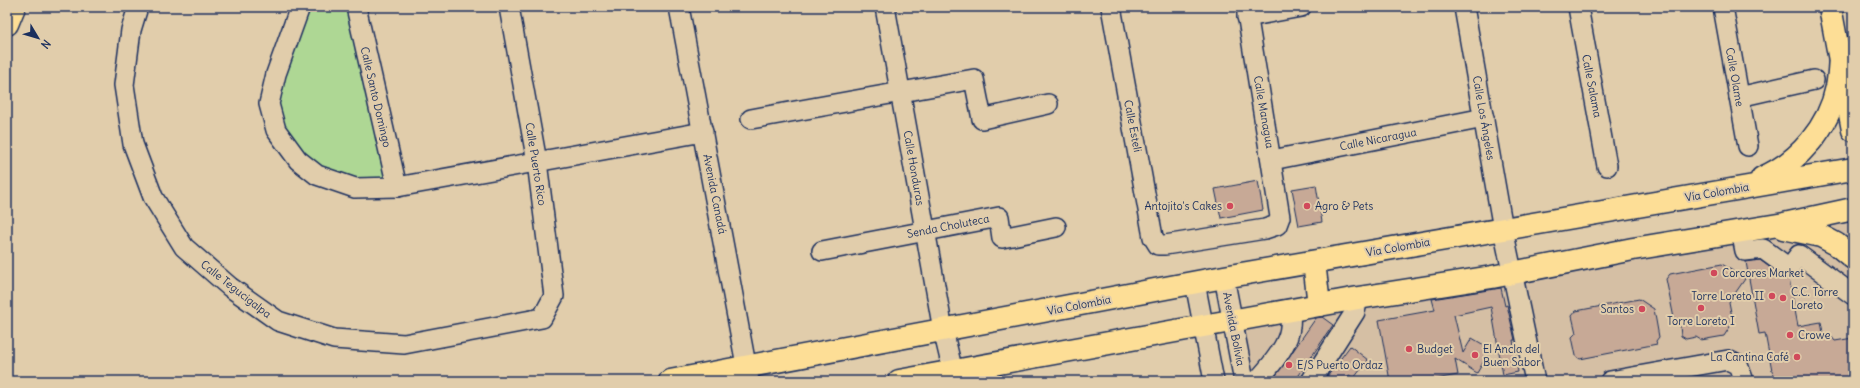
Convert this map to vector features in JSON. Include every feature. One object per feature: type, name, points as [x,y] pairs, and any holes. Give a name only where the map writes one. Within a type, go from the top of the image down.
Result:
[{"type":"main road","points":[[7,24],[14,7]]},
{"type":"main road","points":[[1830,7],[1853,130]]},
{"type":"main road","points":[[1742,187],[1774,173],[1791,162],[1824,123],[1837,87],[1840,59]]},
{"type":"main road","name":"Vía Colombia","points":[[670,381],[748,374],[943,330],[1224,277],[1853,169]]},
{"type":"main road","points":[[899,381],[1358,298],[1512,274],[1633,249],[1772,226],[1853,209]]},
{"type":"main road","points":[[1772,226],[1821,236],[1836,244],[1853,258]]},
{"type":"main road","points":[[1314,262],[1320,305]]},
{"type":"street","name":"Calle Tegucigalpa","points":[[138,7],[131,30],[124,85],[132,144],[153,197],[184,247],[230,287],[278,321],[334,339],[404,344],[542,318]]},
{"type":"street","points":[[300,7],[276,74],[269,104],[276,130],[298,160],[317,175],[355,188],[397,187],[703,132]]},
{"type":"street","name":"Calle Santo Domingo","points":[[356,7],[397,187]]},
{"type":"street","name":"Calle Puerto Rico","points":[[509,7],[537,162],[554,296],[542,318]]},
{"type":"street","name":"Avenida Canadá","points":[[679,7],[748,374]]},
{"type":"street","name":"Calle Honduras","points":[[885,7],[943,330]]},
{"type":"street","name":"Calle Esteli","points":[[1111,7],[1154,237],[1158,245],[1265,229],[1277,225],[1280,217]]},
{"type":"street","points":[[1247,12],[1302,7]]},
{"type":"street","name":"Calle Los Ángeles","points":[[1464,7],[1503,229],[1535,381]]},
{"type":"street","name":"Calle Salama","points":[[1578,7],[1607,166]]},
{"type":"street","name":"Calle Olame","points":[[1723,7],[1748,146]]},
{"type":"street","name":"Calle Managua","points":[[1247,12],[1280,217]]},
{"type":"street","points":[[751,119],[974,80],[982,119],[1048,104]]},
{"type":"street","points":[[1739,97],[1814,80]]},
{"type":"street","name":"Calle Nicaragua","points":[[1272,160],[1484,118]]},
{"type":"street","name":"Senda Choluteca","points":[[822,251],[999,217],[1002,238],[1056,227]]},
{"type":"street","points":[[1741,231],[1745,251],[1763,249],[1789,268],[1799,255],[1853,295]]},
{"type":"street","name":"Avenida Bolivia","points":[[1224,277],[1244,381]]},
{"type":"street","points":[[1196,283],[1214,381]]},
{"type":"street","points":[[1311,381],[1355,312],[1358,298]]},
{"type":"street","points":[[1257,381],[1276,358],[1287,337],[1290,327],[1290,310]]},
{"type":"street","points":[[943,330],[953,372]]},
{"type":"street","points":[[1610,381],[1728,360],[1741,373]]},
{"type":"shaded area","points":[[1853,209],[1853,381],[1244,381],[1233,320]]},
{"type":"green space","points":[[308,7],[351,7],[391,181],[354,182],[322,169],[303,155],[282,129],[277,106],[282,77]]},
{"type":"building","points":[[1258,181],[1263,210],[1221,218],[1215,189]]},
{"type":"building","name":"Agro & Pets","points":[[1316,185],[1322,222],[1299,226],[1292,189]]},
{"type":"building","name":"Torre Loreto II","points":[[1760,260],[1783,277],[1789,279],[1798,326],[1821,322],[1824,338],[1831,336],[1835,341],[1853,338],[1853,381],[1774,381],[1765,333],[1759,334],[1746,262]]},
{"type":"building","name":"Torre Loreto I","points":[[1722,264],[1745,279],[1729,302],[1733,322],[1724,336],[1701,340],[1696,337],[1686,339],[1681,336],[1680,326],[1675,323],[1666,279],[1670,274]]},
{"type":"building","points":[[1501,288],[1505,306],[1507,305],[1515,340],[1513,340],[1518,372],[1503,375],[1491,307],[1454,315],[1463,353],[1472,338],[1491,349],[1477,373],[1455,359],[1458,375],[1424,381],[1390,381],[1379,320],[1435,310],[1432,299]]},
{"type":"building","points":[[1639,299],[1654,309],[1659,337],[1656,341],[1657,344],[1580,359],[1576,356],[1572,337],[1576,333],[1572,316],[1576,311]]},
{"type":"building","points":[[1322,317],[1333,325],[1295,381],[1272,381],[1316,318]]},
{"type":"building","points":[[1350,346],[1368,360],[1354,378],[1349,375],[1345,381],[1324,381]]},
{"type":"place","name":"Antojito's Cakes","points":[[1230,206]]},
{"type":"place","name":"Agro & Pets","points":[[1307,206]]},
{"type":"place","name":"Corcores Market","points":[[1714,273]]},
{"type":"place","name":"Torre Loreto II","points":[[1772,296]]},
{"type":"place","name":"C.C. Torre Loreto","points":[[1783,298]]},
{"type":"place","name":"Torre Loreto I","points":[[1701,308]]},
{"type":"place","name":"Santos","points":[[1642,309]]},
{"type":"place","name":"Crowe","points":[[1790,335]]},
{"type":"place","name":"Budget","points":[[1409,349]]},
{"type":"place","name":"El Ancla del Buen Sabor","points":[[1475,355]]},
{"type":"place","name":"La Cantina Café","points":[[1797,357]]},
{"type":"place","name":"E/S Puerto Ordaz","points":[[1289,365]]}]
